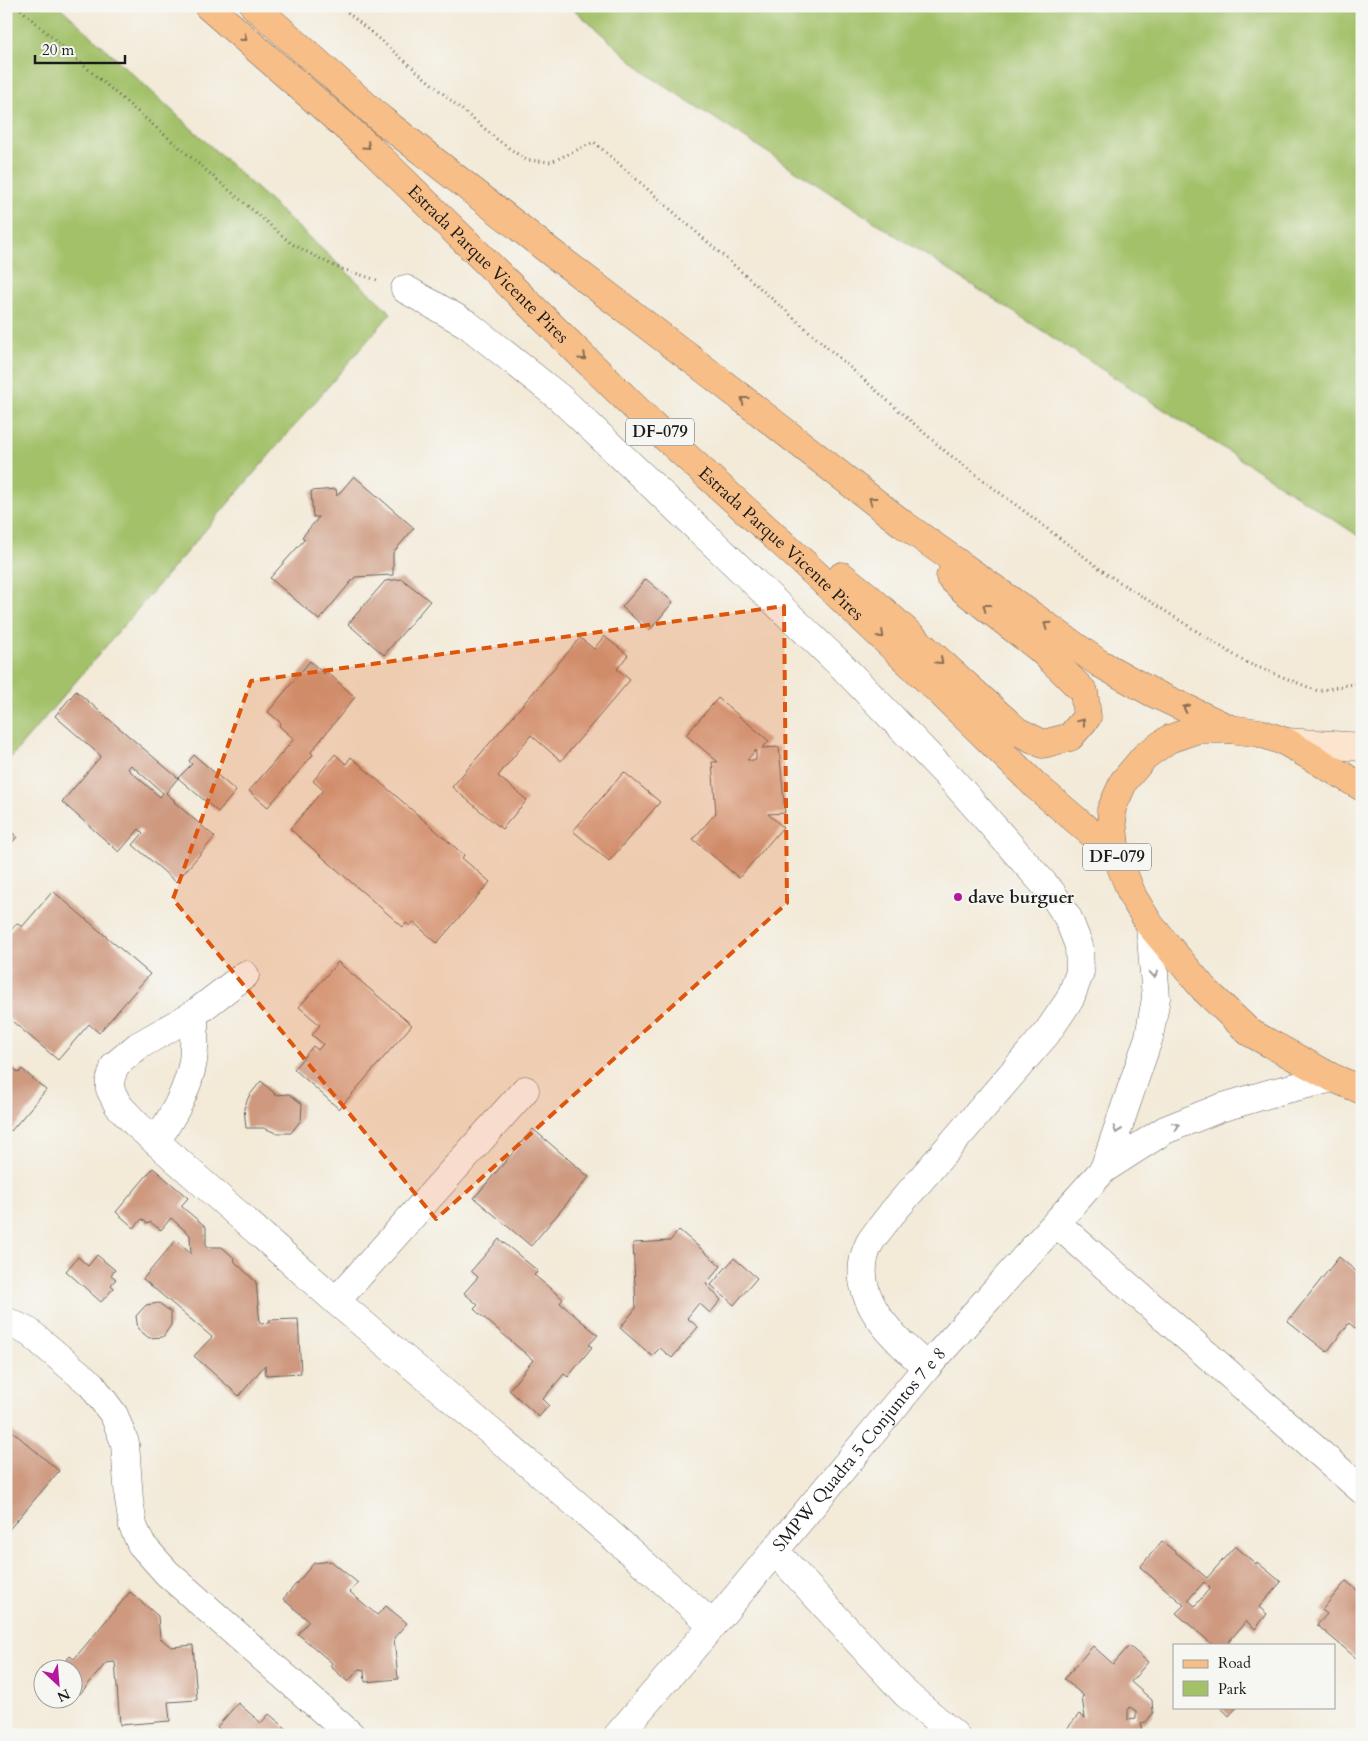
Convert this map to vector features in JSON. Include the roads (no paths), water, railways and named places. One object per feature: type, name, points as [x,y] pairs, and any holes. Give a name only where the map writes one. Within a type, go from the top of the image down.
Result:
[{"type":"main road","name":"Estrada Parque Vicente Pires","points":[[208,6],[371,149],[666,438],[804,563],[1036,786],[1116,854]]},
{"type":"main road","name":"Estrada Parque Vicente Pires","points":[[254,6],[390,126],[903,524],[1099,663],[1151,692],[1230,729]]},
{"type":"main road","points":[[804,563],[819,563],[832,569],[866,595],[1017,731],[1043,744],[1070,737],[1087,717],[1084,692],[1040,649],[957,584],[931,559],[903,524]]},
{"type":"main road","name":"DF-079","points":[[1362,787],[1286,742],[1260,733],[1230,729],[1198,729],[1169,739],[1145,756],[1124,781],[1111,810],[1116,854],[1133,897],[1150,925],[1204,989],[1249,1032],[1332,1078],[1362,1090]]},
{"type":"main road","points":[[1286,742],[1362,746]]},
{"type":"street","points":[[405,289],[467,324],[560,398],[718,547],[842,666],[954,782],[1052,893],[1068,918],[1079,946],[1080,972],[1070,999],[1047,1033],[892,1213],[870,1244],[862,1267],[864,1283],[871,1305],[902,1346],[927,1367]]},
{"type":"street","name":"SMPW Quadra 5 Conjuntos 7 e 8","points":[[1104,1169],[1149,1037],[1156,998],[1150,925]]},
{"type":"street","points":[[245,975],[194,1014],[138,1046],[115,1065],[110,1081],[110,1089],[118,1105],[156,1142],[336,1301],[575,1503],[713,1625]]},
{"type":"street","points":[[156,1142],[179,1104],[189,1079],[193,1059],[194,1014]]},
{"type":"street","name":"SMPW Quadra 5 Conjuntos 7 e 8","points":[[618,1735],[713,1625],[927,1367],[1104,1169],[1165,1130],[1220,1108],[1332,1078]]},
{"type":"street","points":[[336,1301],[525,1090]]},
{"type":"street","points":[[1056,1223],[1362,1490]]},
{"type":"street","points":[[6,1321],[29,1332],[91,1384],[114,1415],[125,1443],[133,1526],[141,1544],[167,1573],[351,1735]]},
{"type":"street","points":[[775,1551],[906,1694],[955,1735]]},
{"type":"place","name":"dave burguer","points":[[958,897]]}]
